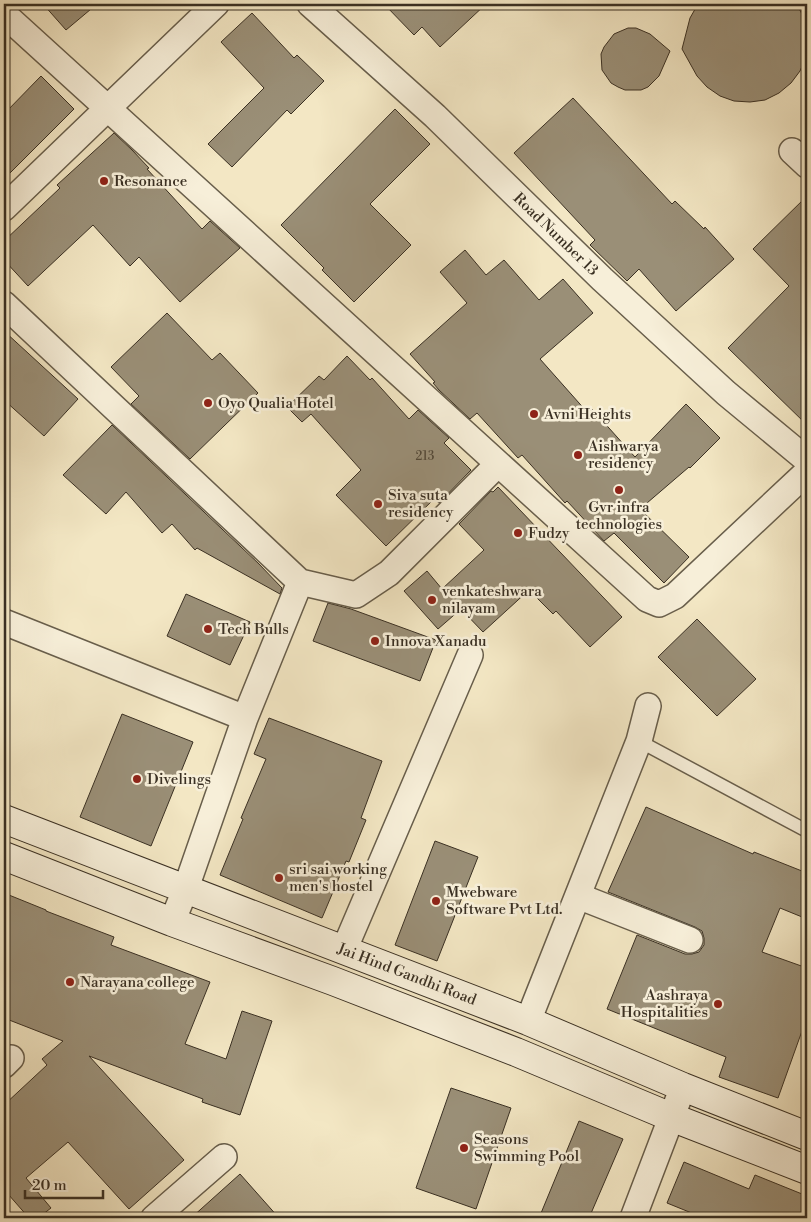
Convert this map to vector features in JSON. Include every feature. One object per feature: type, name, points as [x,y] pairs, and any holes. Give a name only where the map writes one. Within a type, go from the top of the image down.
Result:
[{"type":"street","points":[[4,208],[216,4]]},
{"type":"street","name":"Road Number 13","points":[[310,4],[435,116],[602,279],[718,386],[807,460]]},
{"type":"street","points":[[4,14],[646,599],[659,604],[676,596],[807,472]]},
{"type":"street","points":[[4,304],[300,582],[356,594],[389,573],[498,464]]},
{"type":"street","points":[[172,922],[186,888],[245,718],[300,582]]},
{"type":"street","points":[[4,622],[245,718]]},
{"type":"street","points":[[344,950],[470,655]]},
{"type":"street","points":[[528,1021],[639,740],[648,706]]},
{"type":"street","name":"Jai Hind Gandhi Road","points":[[4,819],[528,1021],[683,1087],[807,1136]]},
{"type":"street","points":[[4,856],[172,922],[516,1052],[671,1117],[807,1170]]},
{"type":"street","points":[[578,896],[690,940]]},
{"type":"street","points":[[633,1218],[683,1087]]},
{"type":"street","points":[[154,1218],[224,1157]]},
{"type":"lane","points":[[639,740],[807,832]]},
{"type":"building","points":[[43,4],[97,4],[66,30]]},
{"type":"building","points":[[384,4],[486,4],[440,47],[422,27],[414,35]]},
{"type":"building","points":[[698,4],[796,4],[801,12],[807,31],[806,57],[800,71],[791,83],[779,93],[765,100],[750,102],[734,101],[720,96],[707,87],[697,76],[682,49],[690,18]]},
{"type":"building","points":[[252,13],[294,58],[297,55],[324,81],[291,114],[287,110],[232,167],[208,144],[264,88],[221,42]]},
{"type":"building","points":[[628,28],[636,28],[650,34],[670,51],[659,76],[648,87],[641,90],[625,90],[618,87],[611,83],[602,70],[601,54],[604,47],[614,34]]},
{"type":"building","points":[[41,76],[74,109],[4,179],[4,114]]},
{"type":"building","points":[[573,98],[672,204],[675,201],[704,229],[705,227],[734,259],[676,311],[639,269],[627,281],[590,245],[595,240],[514,153]]},
{"type":"building","points":[[395,109],[430,144],[370,204],[411,245],[354,302],[322,270],[324,268],[281,225]]},
{"type":"building","points":[[114,133],[149,168],[147,169],[202,229],[210,221],[240,248],[180,302],[139,257],[130,266],[93,225],[28,286],[4,260],[4,241],[60,188],[57,185]]},
{"type":"building","points":[[807,196],[807,425],[728,348],[789,286],[753,249]]},
{"type":"building","points":[[465,250],[486,275],[504,260],[539,300],[563,279],[593,313],[540,359],[587,412],[591,408],[635,457],[686,404],[720,438],[690,468],[640,509],[689,557],[664,583],[614,533],[604,541],[567,501],[565,503],[522,455],[518,458],[477,413],[470,419],[439,390],[433,383],[435,382],[410,354],[467,303],[440,272]]},
{"type":"building","points":[[167,313],[212,360],[220,353],[258,393],[190,459],[131,404],[139,396],[111,367]]},
{"type":"building","points":[[4,331],[78,399],[44,436],[4,400]]},
{"type":"building","points":[[347,356],[370,380],[372,378],[409,419],[418,410],[449,438],[444,443],[471,470],[439,503],[434,499],[386,546],[336,495],[361,470],[311,414],[302,422],[287,407],[319,376],[324,380]]},
{"type":"building","points":[[112,425],[259,564],[282,588],[280,594],[197,548],[195,550],[172,524],[162,533],[126,492],[106,514],[63,475]]},
{"type":"building","points":[[498,487],[622,617],[590,647],[556,611],[553,614],[529,590],[483,632],[461,609],[438,629],[404,591],[427,571],[442,589],[484,550],[459,524],[491,491],[493,492]]},
{"type":"building","name":"Tech Bulls","points":[[186,594],[250,622],[230,665],[167,636]]},
{"type":"building","name":"Innova Xanadu","points":[[328,603],[351,609],[436,640],[420,681],[313,641]]},
{"type":"building","points":[[697,619],[756,679],[717,716],[658,657]]},
{"type":"building","name":"Divelings","points":[[122,714],[193,742],[151,846],[80,817]]},
{"type":"building","points":[[269,718],[382,761],[361,818],[366,820],[349,862],[346,861],[322,918],[220,875],[266,759],[254,754]]},
{"type":"building","points":[[646,807],[753,854],[754,852],[807,873],[807,919],[780,908],[762,952],[807,968],[807,1017],[778,1098],[719,1077],[726,1057],[607,1009],[637,935],[685,954],[699,952],[704,945],[702,931],[695,927],[608,892]]},
{"type":"building","name":"Mwebware Software Pvt Ltd.","points":[[435,841],[478,857],[437,961],[395,945]]},
{"type":"building","points":[[4,893],[114,937],[111,945],[210,982],[185,1044],[226,1059],[242,1011],[272,1021],[240,1115],[202,1102],[203,1099],[89,1056],[184,1160],[129,1209],[68,1142],[26,1178],[51,1208],[38,1218],[29,1218],[8,1194],[4,1197],[4,1105],[47,1065],[42,1059],[63,1041],[4,1018]]},
{"type":"building","name":"Seasons Swimming Pool","points":[[451,1088],[511,1108],[476,1209],[416,1188]]},
{"type":"building","points":[[579,1121],[623,1139],[589,1218],[539,1218]]},
{"type":"building","points":[[684,1162],[749,1189],[755,1175],[807,1196],[807,1218],[704,1218],[667,1203]]},
{"type":"building","points":[[240,1174],[279,1218],[191,1218]]},
{"type":"place","name":"Resonance","points":[[104,181]]},
{"type":"place","name":"Oyo Qualia Hotel","points":[[208,403]]},
{"type":"place","name":"Avni Heights","points":[[534,414]]},
{"type":"place","name":"Aishwarya residency","points":[[578,455]]},
{"type":"place","name":"Gvr infra technologies","points":[[619,490]]},
{"type":"place","name":"Siva suta residency","points":[[378,504]]},
{"type":"place","name":"Fudzy","points":[[518,533]]},
{"type":"place","name":"venkateshwara nilayam","points":[[432,600]]},
{"type":"place","name":"Tech Bulls","points":[[208,629]]},
{"type":"place","name":"Innova Xanadu","points":[[375,641]]},
{"type":"place","name":"Divelings","points":[[137,779]]},
{"type":"place","name":"sri sai working men's hostel","points":[[279,878]]},
{"type":"place","name":"Mwebware Software Pvt Ltd.","points":[[436,901]]},
{"type":"place","name":"Narayana college","points":[[70,982]]},
{"type":"place","name":"Aashraya Hospitalities","points":[[718,1004]]},
{"type":"place","name":"Seasons Swimming Pool","points":[[464,1148]]}]
